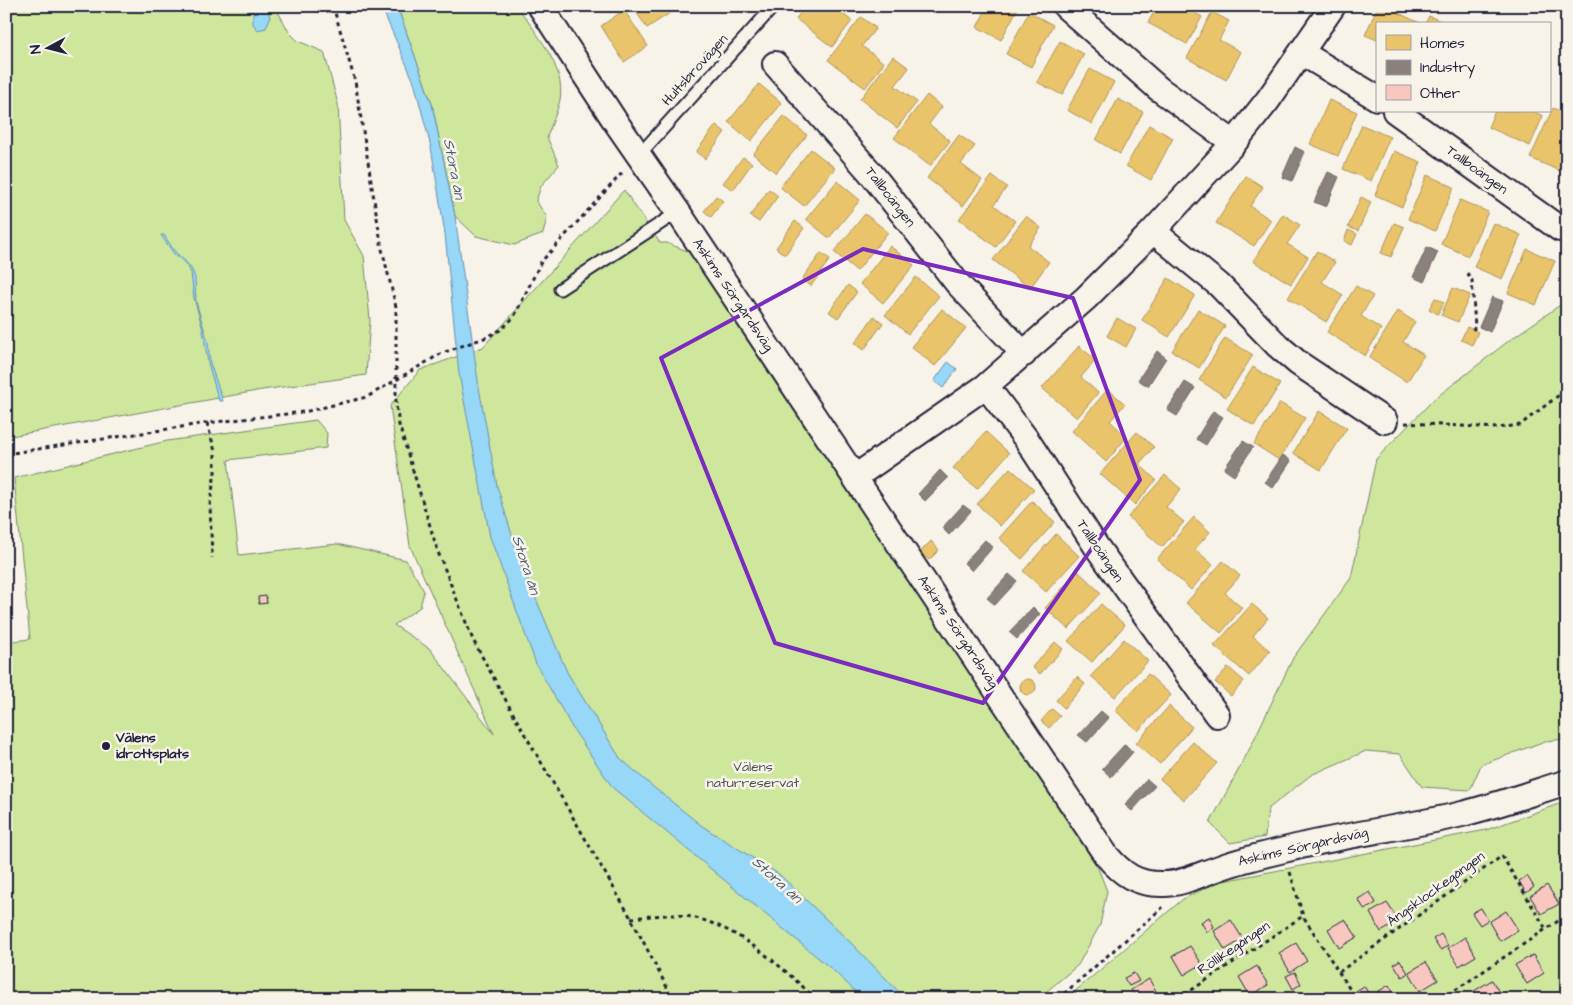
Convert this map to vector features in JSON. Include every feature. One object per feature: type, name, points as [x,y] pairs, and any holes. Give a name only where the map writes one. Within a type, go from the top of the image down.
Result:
[{"type":"street","name":"Askims Sörgårdsväg","points":[[540,6],[1106,855],[1119,870],[1133,879],[1148,884],[1165,884],[1286,849],[1460,814],[1506,802],[1567,782]]},
{"type":"street","points":[[1065,6],[1159,89],[1234,143]]},
{"type":"street","points":[[855,477],[986,386],[1086,298],[1153,231],[1234,143],[1302,54],[1333,6]]},
{"type":"street","points":[[1302,54],[1376,97]]},
{"type":"street","name":"Tallboängen","points":[[775,64],[870,172],[958,284],[1024,354]]},
{"type":"street","name":"Tallboängen","points":[[1396,112],[1560,229]]},
{"type":"street","points":[[1153,231],[1221,287],[1272,340],[1298,363],[1385,421]]},
{"type":"street","name":"Tallboängen","points":[[986,386],[1027,440],[1096,546],[1217,715]]},
{"type":"lane","name":"Hultsbrovägen","points":[[638,155],[774,6]]},
{"type":"lane","points":[[560,289],[678,212]]},
{"type":"path","points":[[333,6],[355,81],[382,249],[396,307],[396,405],[404,442],[438,552],[473,640],[520,726],[631,918],[673,999]]},
{"type":"path","points":[[6,454],[207,424],[304,412],[367,397],[442,353],[487,337],[502,329],[514,317],[541,262],[638,155]]},
{"type":"path","points":[[1467,273],[1472,280],[1475,327],[1473,330]]},
{"type":"path","points":[[1385,421],[1498,428],[1520,425],[1567,389]]},
{"type":"path","points":[[207,424],[215,451],[215,472],[210,505],[212,558]]},
{"type":"path","points":[[1286,849],[1288,865],[1303,916],[1356,999]]},
{"type":"path","name":"Ängsklockegången","points":[[1339,972],[1502,856],[1546,929]]},
{"type":"path","points":[[1058,999],[1163,907],[1165,884]]},
{"type":"path","points":[[631,918],[671,915],[704,920],[739,936],[784,970],[816,999]]},
{"type":"path","points":[[1442,999],[1567,915]]},
{"type":"path","name":"Röllikegången","points":[[1178,999],[1303,916]]},
{"type":"highlighted area","points":[[863,249],[1073,298],[1140,480],[983,703],[775,643],[661,358]]},
{"type":"green space","points":[[6,6],[275,6],[289,32],[298,41],[324,52],[338,104],[344,220],[364,256],[370,320],[366,375],[262,390],[6,437]]},
{"type":"green space","points":[[397,6],[517,6],[548,50],[561,88],[559,105],[547,137],[559,165],[541,186],[536,201],[547,217],[543,234],[514,245],[476,236],[455,216],[432,104]]},
{"type":"green space","name":"Välens naturreservat","points":[[624,190],[660,243],[667,243],[692,253],[1098,868],[1107,891],[1100,925],[1078,965],[1040,999],[6,999],[6,642],[30,639],[14,478],[167,441],[316,420],[327,433],[326,448],[228,460],[239,555],[337,544],[406,560],[424,591],[420,607],[394,625],[430,649],[494,734],[410,546],[390,406],[420,370],[483,347]]},
{"type":"green space","points":[[1567,295],[1567,739],[1545,741],[1481,765],[1470,790],[1422,787],[1400,754],[1366,751],[1311,775],[1268,809],[1265,837],[1230,843],[1210,823],[1248,752],[1293,658],[1351,578],[1376,459],[1433,400],[1511,339],[1563,303]]},
{"type":"green space","points":[[1567,801],[1567,999],[1066,999],[1183,899],[1218,882],[1486,830]]},
{"type":"water","points":[[243,6],[267,6],[270,18],[266,28],[258,30],[253,24],[253,12]]},
{"type":"water","name":"Stora ån","points":[[381,6],[397,6],[432,104],[455,216],[479,388],[497,486],[520,561],[567,672],[620,758],[702,826],[780,875],[906,999],[863,999],[834,971],[613,788],[573,729],[536,664],[490,537],[459,374],[445,234],[431,147],[414,82]]},
{"type":"water","points":[[161,235],[164,235],[175,252],[186,262],[195,278],[196,302],[208,342],[210,363],[223,401],[219,401],[208,363],[203,330],[194,298],[191,273],[187,265],[174,254]]},
{"type":"water","points":[[948,362],[957,369],[943,388],[934,381]]},
{"type":"building: Homes","points":[[632,6],[666,6],[670,13],[647,28]]},
{"type":"building: Homes","points":[[805,6],[832,6],[852,21],[832,47],[796,19]]},
{"type":"building: Homes","points":[[959,6],[973,6],[970,12]]},
{"type":"building: Homes","points":[[988,6],[1019,6],[1001,40],[977,27]]},
{"type":"building: Homes","points":[[1157,6],[1183,6],[1202,17],[1187,44],[1148,23]]},
{"type":"building: Homes","points":[[1378,6],[1399,6],[1396,12],[1418,22],[1376,22],[1376,40],[1365,35]]},
{"type":"building: Homes","points":[[624,10],[648,46],[624,62],[601,26]]},
{"type":"building: Homes","points":[[1029,12],[1053,25],[1031,67],[1006,54]]},
{"type":"building: Homes","points":[[1212,12],[1229,21],[1219,40],[1241,52],[1226,80],[1187,58]]},
{"type":"building: Homes","points":[[1429,16],[1444,22],[1426,22]]},
{"type":"building: Homes","points":[[861,17],[876,28],[862,46],[884,63],[865,88],[828,60]]},
{"type":"building: Homes","points":[[1060,41],[1084,54],[1062,95],[1037,82]]},
{"type":"building: Homes","points":[[893,56],[909,68],[895,86],[917,102],[897,128],[860,99]]},
{"type":"building: Homes","points":[[1090,69],[1114,82],[1092,124],[1067,110]]},
{"type":"building: Homes","points":[[759,84],[782,103],[751,141],[728,122]]},
{"type":"building: Homes","points":[[927,95],[942,107],[929,124],[950,141],[930,166],[894,138]]},
{"type":"building: Homes","points":[[1118,99],[1143,112],[1120,154],[1096,140]]},
{"type":"building: Homes","points":[[1329,100],[1357,112],[1338,156],[1310,144]]},
{"type":"building: Homes","points":[[1553,108],[1567,114],[1567,124],[1561,136],[1567,138],[1567,174],[1530,158]]},
{"type":"building: Homes","points":[[1495,112],[1535,112],[1543,116],[1530,146],[1488,127]]},
{"type":"building: Homes","points":[[784,116],[807,135],[776,173],[753,154]]},
{"type":"building: Homes","points":[[716,125],[725,132],[705,159],[696,152]]},
{"type":"building: Homes","points":[[1149,125],[1173,138],[1151,180],[1126,166]]},
{"type":"building: Homes","points":[[1362,125],[1390,137],[1371,181],[1343,169]]},
{"type":"building: Homes","points":[[959,135],[975,146],[961,164],[982,180],[963,206],[927,178]]},
{"type":"building: Homes","points":[[811,149],[835,168],[804,206],[780,187]]},
{"type":"building: Homes","points":[[1394,151],[1421,162],[1402,207],[1375,195]]},
{"type":"building: Homes","points":[[743,157],[752,163],[733,190],[723,183]]},
{"type":"building: Homes","points":[[1427,175],[1454,187],[1435,231],[1408,219]]},
{"type":"building: Homes","points":[[992,176],[1007,187],[994,205],[1015,221],[996,247],[959,219]]},
{"type":"building: Homes","points":[[1246,176],[1263,187],[1250,206],[1271,220],[1254,246],[1216,223]]},
{"type":"building: Homes","points":[[837,181],[860,200],[829,238],[806,219]]},
{"type":"building: Homes","points":[[769,189],[778,196],[759,222],[750,216]]},
{"type":"building: Homes","points":[[716,196],[723,201],[711,217],[704,211]]},
{"type":"building: Homes","points":[[1361,197],[1371,202],[1358,231],[1348,227]]},
{"type":"building: Homes","points":[[1460,200],[1488,212],[1468,256],[1441,244]]},
{"type":"building: Homes","points":[[865,214],[888,232],[857,271],[834,252]]},
{"type":"building: Homes","points":[[1283,214],[1300,225],[1287,244],[1308,257],[1291,284],[1253,261]]},
{"type":"building: Homes","points":[[1026,216],[1041,228],[1028,246],[1049,262],[1030,288],[993,260]]},
{"type":"building: Homes","points":[[795,221],[804,228],[785,255],[776,248]]},
{"type":"building: Homes","points":[[1394,223],[1404,227],[1391,257],[1381,253]]},
{"type":"building: Homes","points":[[1493,223],[1521,235],[1502,279],[1474,267]]},
{"type":"building: Homes","points":[[1348,230],[1357,234],[1352,245],[1344,241]]},
{"type":"building: Homes","points":[[890,246],[914,265],[883,303],[860,284]]},
{"type":"building: Homes","points":[[1527,249],[1555,261],[1536,305],[1508,293]]},
{"type":"building: Homes","points":[[1317,251],[1335,262],[1322,282],[1343,295],[1326,322],[1288,298]]},
{"type":"building: Homes","points":[[821,253],[830,259],[811,286],[802,279]]},
{"type":"building: Homes","points":[[916,277],[939,296],[908,334],[885,315]]},
{"type":"building: Homes","points":[[1168,278],[1195,295],[1169,337],[1142,320]]},
{"type":"building: Homes","points":[[848,285],[857,292],[838,318],[829,312]]},
{"type":"building: Homes","points":[[1356,286],[1373,296],[1361,316],[1381,329],[1365,356],[1327,332]]},
{"type":"building: Homes","points":[[1453,288],[1470,295],[1458,322],[1441,315]]},
{"type":"building: Homes","points":[[1435,298],[1444,302],[1438,314],[1429,309]]},
{"type":"building: Homes","points":[[942,309],[966,328],[935,366],[911,347]]},
{"type":"building: Homes","points":[[1198,309],[1225,326],[1199,368],[1172,351]]},
{"type":"building: Homes","points":[[1398,311],[1415,322],[1403,342],[1424,355],[1407,382],[1369,358]]},
{"type":"building: Homes","points":[[874,316],[883,323],[864,350],[855,343]]},
{"type":"building: Homes","points":[[1117,318],[1136,329],[1126,347],[1107,336]]},
{"type":"building: Homes","points":[[1467,327],[1478,332],[1472,345],[1461,340]]},
{"type":"building: Homes","points":[[1225,338],[1253,355],[1226,397],[1199,380]]},
{"type":"building: Homes","points":[[1079,346],[1096,360],[1081,377],[1098,393],[1077,418],[1042,388]]},
{"type":"building: Homes","points":[[1253,367],[1280,384],[1254,426],[1227,409]]},
{"type":"building: Homes","points":[[1108,389],[1125,404],[1110,421],[1127,437],[1106,462],[1072,431]]},
{"type":"building: Homes","points":[[1280,403],[1305,418],[1279,460],[1254,444]]},
{"type":"building: Homes","points":[[1319,411],[1347,428],[1321,470],[1293,453]]},
{"type":"building: Homes","points":[[986,432],[1009,453],[977,489],[953,468]]},
{"type":"building: Homes","points":[[1137,432],[1154,447],[1139,464],[1156,480],[1135,505],[1100,474]]},
{"type":"building: Homes","points":[[1010,468],[1034,489],[1000,526],[977,504]]},
{"type":"building: Homes","points":[[1165,475],[1181,489],[1166,507],[1184,522],[1162,547],[1128,517]]},
{"type":"building: Homes","points":[[1032,501],[1055,522],[1022,559],[999,538]]},
{"type":"building: Homes","points":[[1194,517],[1210,532],[1195,549],[1213,565],[1191,590],[1157,559]]},
{"type":"building: Homes","points":[[1056,534],[1079,556],[1046,592],[1023,571]]},
{"type":"building: Homes","points":[[931,541],[939,550],[929,560],[920,552]]},
{"type":"building: Homes","points":[[1223,561],[1240,576],[1225,593],[1242,608],[1221,633],[1186,603]]},
{"type":"building: Homes","points":[[1078,571],[1101,593],[1068,629],[1045,608]]},
{"type":"building: Homes","points":[[1101,604],[1125,625],[1092,662],[1068,641]]},
{"type":"building: Homes","points":[[1252,604],[1268,618],[1253,636],[1270,651],[1249,676],[1214,646]]},
{"type":"building: Homes","points":[[1124,639],[1148,661],[1115,697],[1091,676]]},
{"type":"building: Homes","points":[[1055,642],[1063,649],[1040,674],[1032,667]]},
{"type":"building: Homes","points":[[1228,667],[1244,681],[1231,696],[1215,682]]},
{"type":"building: Homes","points":[[1148,674],[1171,695],[1138,731],[1115,710]]},
{"type":"building: Homes","points":[[1077,677],[1085,684],[1064,708],[1056,700]]},
{"type":"building: Homes","points":[[1025,679],[1031,679],[1036,684],[1034,693],[1025,695],[1020,690],[1020,684]]},
{"type":"building: Homes","points":[[1169,706],[1192,727],[1160,764],[1136,743]]},
{"type":"building: Homes","points":[[1052,709],[1060,716],[1049,728],[1041,721]]},
{"type":"building: Homes","points":[[1193,742],[1217,763],[1184,800],[1160,779]]},
{"type":"building: Industry","points":[[1295,147],[1305,152],[1292,181],[1282,177]]},
{"type":"building: Industry","points":[[1328,172],[1339,177],[1326,207],[1314,202]]},
{"type":"building: Industry","points":[[1427,247],[1438,252],[1424,282],[1413,277]]},
{"type":"building: Industry","points":[[1492,297],[1503,301],[1490,332],[1479,327]]},
{"type":"building: Industry","points":[[1157,351],[1166,358],[1148,386],[1138,380]]},
{"type":"building: Industry","points":[[1185,382],[1195,388],[1177,416],[1167,410]]},
{"type":"building: Industry","points":[[1213,411],[1223,417],[1206,445],[1196,439]]},
{"type":"building: Industry","points":[[1243,441],[1253,447],[1234,476],[1224,469]]},
{"type":"building: Industry","points":[[1283,455],[1291,461],[1273,488],[1265,482]]},
{"type":"building: Industry","points":[[940,470],[948,478],[925,501],[918,494]]},
{"type":"building: Industry","points":[[963,505],[971,511],[949,535],[942,528]]},
{"type":"building: Industry","points":[[985,540],[993,547],[972,571],[964,563]]},
{"type":"building: Industry","points":[[1009,574],[1017,581],[995,605],[987,598]]},
{"type":"building: Industry","points":[[1033,607],[1040,614],[1017,639],[1009,632]]},
{"type":"building: Industry","points":[[1101,711],[1109,718],[1087,742],[1078,735]]},
{"type":"building: Industry","points":[[1125,744],[1133,752],[1111,777],[1102,769]]},
{"type":"building: Industry","points":[[1147,779],[1155,786],[1132,811],[1125,805]]},
{"type":"building: Other","points":[[266,596],[267,603],[259,604],[258,597]]},
{"type":"building: Other","points":[[1567,852],[1567,867],[1565,868],[1559,857]]},
{"type":"building: Other","points":[[1527,876],[1534,887],[1526,893],[1519,881]]},
{"type":"building: Other","points":[[1547,885],[1559,904],[1541,914],[1530,896]]},
{"type":"building: Other","points":[[1370,892],[1376,903],[1365,910],[1358,899]]},
{"type":"building: Other","points":[[1387,903],[1399,921],[1381,932],[1370,913]]},
{"type":"building: Other","points":[[1481,908],[1488,920],[1480,925],[1472,913]]},
{"type":"building: Other","points":[[1506,911],[1518,930],[1500,941],[1489,922]]},
{"type":"building: Other","points":[[1209,917],[1214,927],[1207,932],[1201,922]]},
{"type":"building: Other","points":[[1345,919],[1357,937],[1339,948],[1328,929]]},
{"type":"building: Other","points":[[1231,920],[1243,939],[1225,950],[1214,931]]},
{"type":"building: Other","points":[[1441,934],[1448,946],[1440,950],[1433,939]]},
{"type":"building: Other","points":[[1465,937],[1476,956],[1459,966],[1448,948]]},
{"type":"building: Other","points":[[1296,943],[1307,961],[1290,972],[1279,953]]},
{"type":"building: Other","points":[[1190,946],[1202,964],[1184,975],[1173,956]]},
{"type":"building: Other","points":[[1533,955],[1544,973],[1527,984],[1515,965]]},
{"type":"building: Other","points":[[1400,960],[1408,973],[1402,977],[1394,964]]},
{"type":"building: Other","points":[[1426,962],[1438,980],[1420,991],[1409,972]]},
{"type":"building: Other","points":[[1257,966],[1268,985],[1250,996],[1239,977]]},
{"type":"building: Other","points":[[1295,972],[1301,984],[1293,989],[1286,976]]},
{"type":"building: Other","points":[[1134,973],[1139,981],[1129,986],[1124,978]]},
{"type":"building: Other","points":[[1149,979],[1160,998],[1137,999],[1131,990]]},
{"type":"building: Other","points":[[1492,980],[1503,999],[1479,999],[1474,991]]},
{"type":"building: Other","points":[[1389,985],[1397,999],[1373,999],[1371,996]]},
{"type":"building: Other","points":[[1364,986],[1370,999],[1361,999],[1356,991]]},
{"type":"building: Other","points":[[1215,992],[1220,999],[1204,999]]},
{"type":"place","name":"Välens idrottsplats","points":[[106,746]]}]
